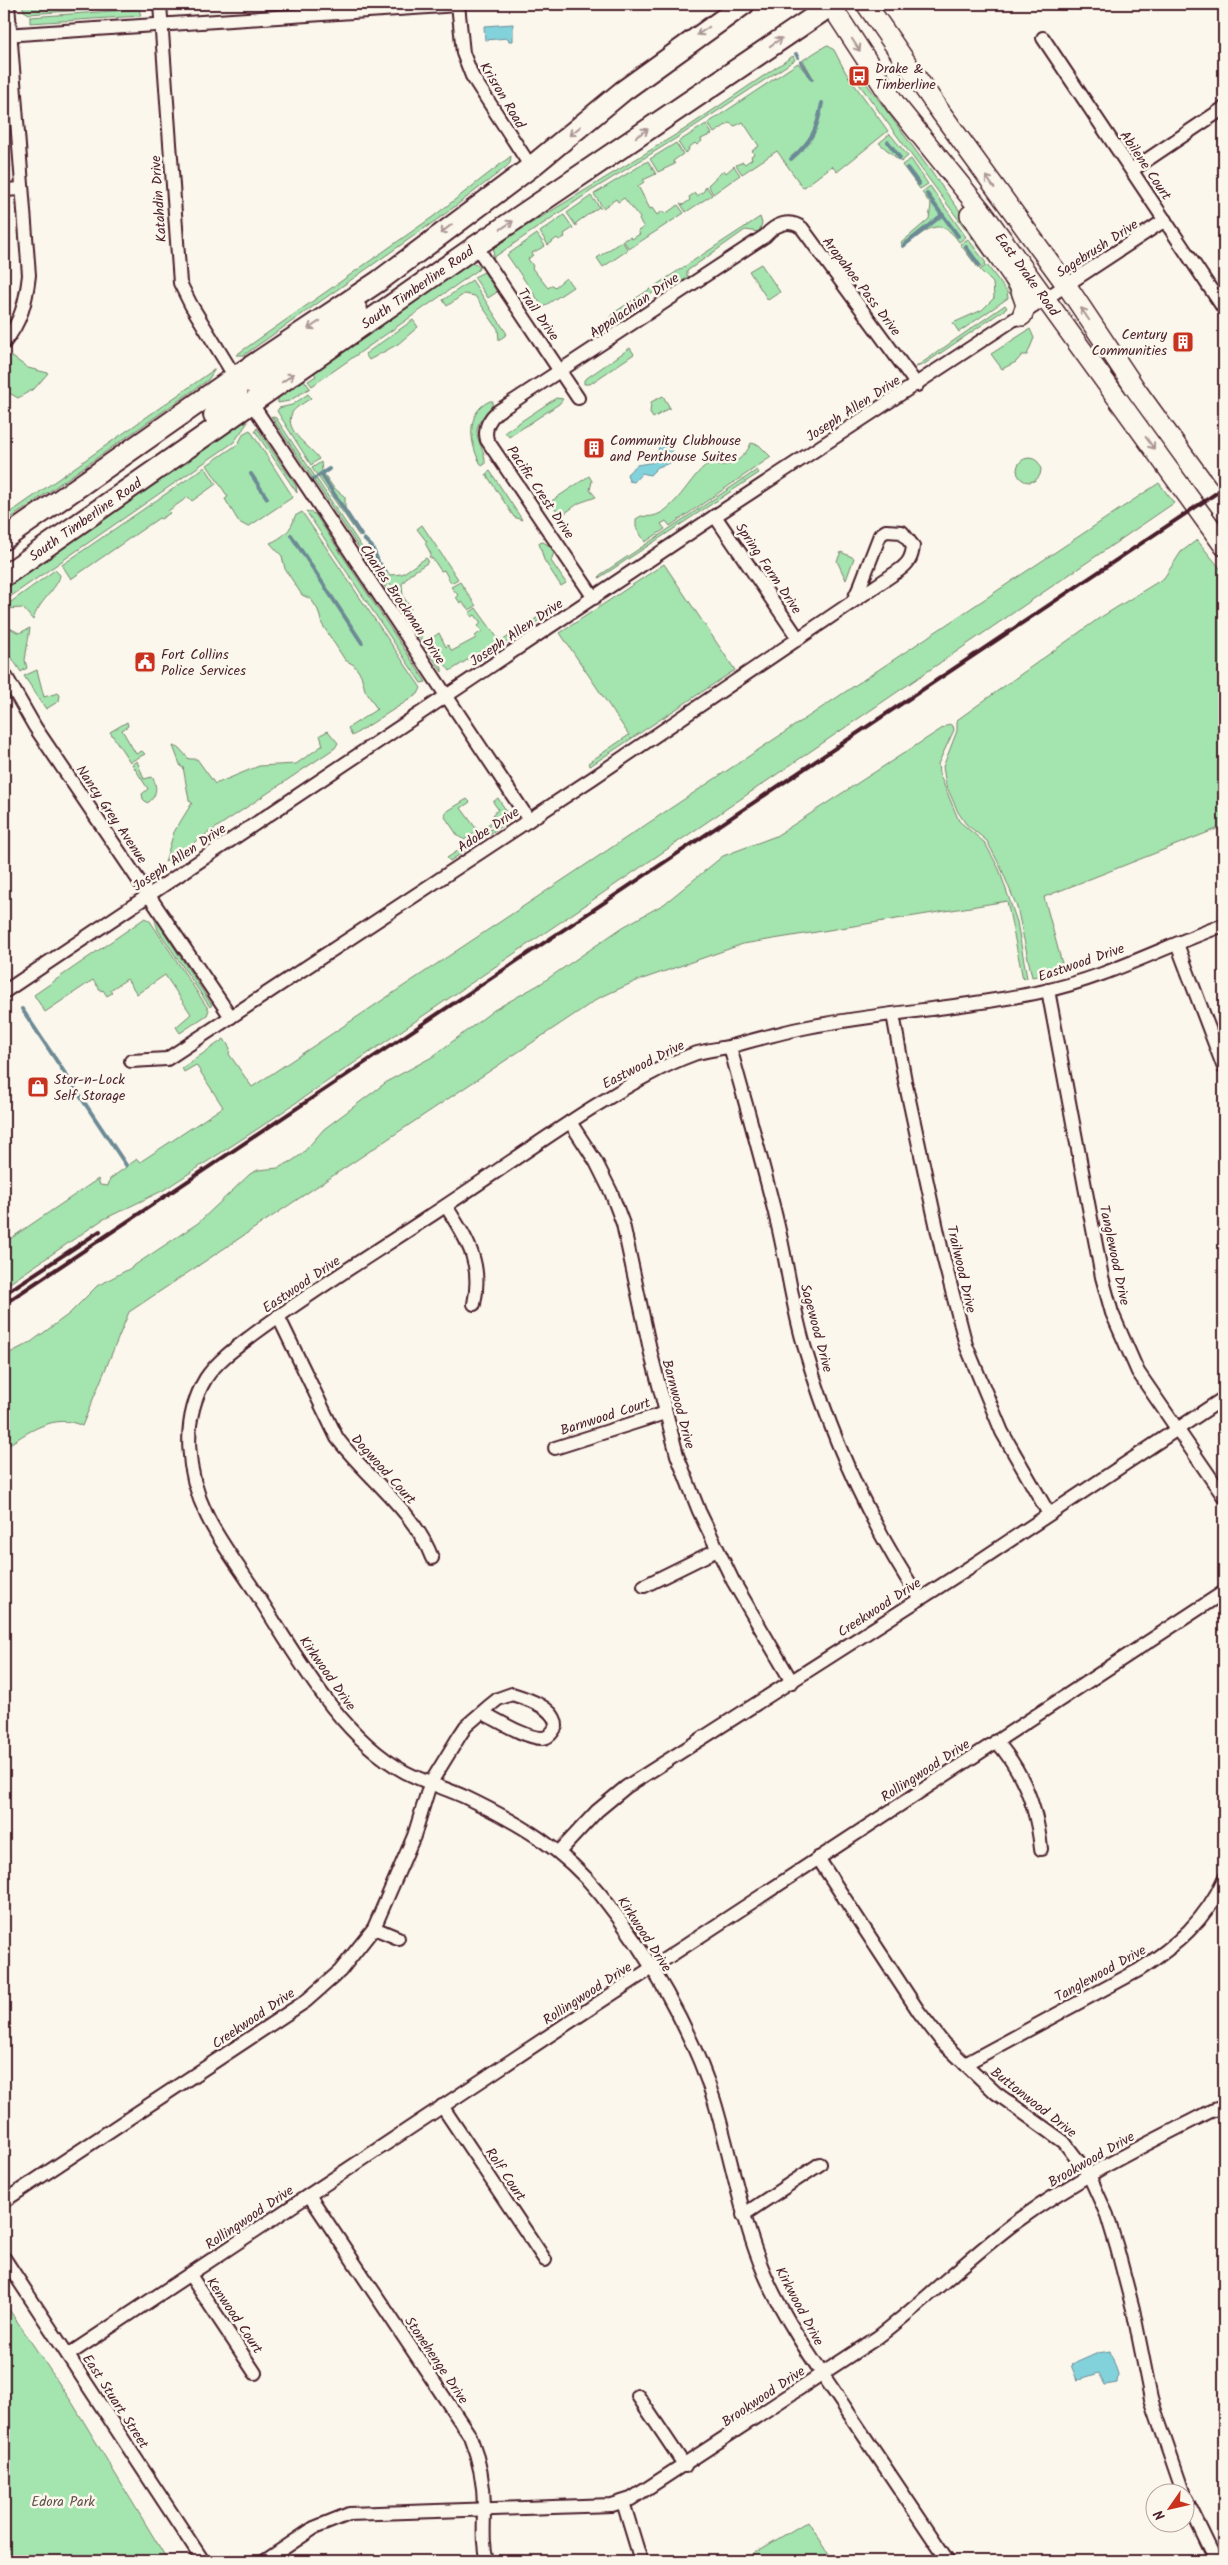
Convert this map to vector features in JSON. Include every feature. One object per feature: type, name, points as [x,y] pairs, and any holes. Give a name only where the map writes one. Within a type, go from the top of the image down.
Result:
[{"type":"main road","name":"South Timberline Road","points":[[4,539],[235,377],[378,280],[530,167],[623,91],[744,4]]},
{"type":"main road","name":"South Timberline Road","points":[[4,576],[476,246],[831,4]]},
{"type":"main road","name":"East Drake Road","points":[[831,4],[896,105],[961,185],[1224,546]]},
{"type":"main road","name":"East Drake Road","points":[[866,4],[938,110],[1067,286],[1224,511]]},
{"type":"main road","points":[[961,185],[988,210],[1038,272],[1047,280],[1067,286]]},
{"type":"main road","points":[[961,185],[965,206],[1024,296],[1025,311],[1022,316]]},
{"type":"main road","points":[[252,404],[249,395],[253,386],[359,309],[378,280]]},
{"type":"main road","points":[[1045,300],[1058,300],[1133,402],[1155,424],[1168,432]]},
{"type":"main road","points":[[126,491],[163,450],[234,400],[238,392],[238,384],[235,377]]},
{"type":"street","points":[[4,343],[21,318],[26,298],[28,276],[7,34],[8,4]]},
{"type":"street","name":"Katahdin Drive","points":[[160,4],[180,283],[191,306],[235,377]]},
{"type":"street","points":[[7,34],[458,4]]},
{"type":"street","name":"Krisron Road","points":[[458,4],[463,53],[472,76],[530,167]]},
{"type":"street","name":"Abilene Court","points":[[1043,38],[1224,309]]},
{"type":"street","points":[[1132,170],[1224,108]]},
{"type":"street","points":[[4,190],[21,189]]},
{"type":"street","name":"Sagebrush Drive","points":[[1045,300],[1165,220]]},
{"type":"street","name":"Arapahoe Pass Drive","points":[[775,226],[793,224],[802,228],[917,385]]},
{"type":"street","name":"Appalachian Drive","points":[[508,405],[561,372],[765,236],[775,226]]},
{"type":"street","name":"Trail Drive","points":[[476,246],[578,398]]},
{"type":"street","name":"Joseph Allen Drive","points":[[4,992],[715,516],[1045,300]]},
{"type":"street","name":"Charles Brockman Drive","points":[[252,404],[529,820]]},
{"type":"street","name":"Pacific Crest Drive","points":[[508,405],[497,412],[489,421],[486,430],[487,440],[594,598]]},
{"type":"street","name":"Spring Farm Drive","points":[[715,516],[798,638]]},
{"type":"street","name":"Adobe Drive","points":[[131,1061],[168,1058],[529,820],[898,571],[910,560],[913,546],[902,532],[886,531],[880,535],[853,601]]},
{"type":"street","name":"Nancy Grey Avenue","points":[[4,673],[35,727],[231,1017]]},
{"type":"street","name":"Nancy Grey Avenue","points":[[4,688],[35,727]]},
{"type":"street","name":"Eastwood Drive","points":[[189,1436],[192,1418],[204,1382],[224,1357],[278,1316],[570,1122],[650,1074],[696,1053],[768,1035],[812,1026],[1048,990],[1093,977],[1224,925]]},
{"type":"street","points":[[1177,944],[1224,1068]]},
{"type":"street","name":"Tanglewood Drive","points":[[1048,990],[1102,1277],[1112,1313],[1138,1372],[1224,1497]]},
{"type":"street","name":"Trailwood Drive","points":[[893,1014],[905,1081],[943,1256],[963,1336],[1002,1432],[1049,1514]]},
{"type":"street","name":"Sagewood Drive","points":[[730,1046],[778,1227],[803,1342],[830,1425],[847,1468],[876,1528],[920,1598]]},
{"type":"street","name":"Barnwood Drive","points":[[570,1122],[596,1162],[624,1224],[665,1413],[677,1455],[718,1550],[761,1632],[792,1682]]},
{"type":"street","points":[[446,1206],[470,1247],[476,1263],[477,1283],[474,1304]]},
{"type":"street","name":"Dogwood Court","points":[[278,1316],[337,1438],[350,1455],[413,1523],[427,1544],[432,1558]]},
{"type":"street","name":"Creekwood Drive","points":[[559,1852],[610,1798],[792,1682],[1224,1398]]},
{"type":"street","name":"Barnwood Court","points":[[555,1448],[665,1413]]},
{"type":"street","name":"Kirkwood Drive","points":[[189,1436],[191,1468],[197,1491],[210,1523],[346,1727],[374,1752],[404,1771],[430,1784],[459,1794],[534,1832],[577,1868],[605,1900],[651,1968],[675,2009],[712,2093],[743,2215],[765,2275],[781,2307],[822,2375],[948,2561]]},
{"type":"street","points":[[644,1586],[718,1550]]},
{"type":"street","name":"Rollingwood Drive","points":[[68,2355],[996,1740],[1224,1592]]},
{"type":"street","name":"Creekwood Drive","points":[[4,2201],[306,2001],[340,1971],[374,1928],[414,1836],[430,1784],[466,1726],[498,1699],[512,1694],[548,1710],[554,1715],[556,1726],[553,1733],[542,1738],[531,1736],[483,1713]]},
{"type":"street","points":[[996,1740],[1016,1768],[1026,1787],[1037,1820],[1041,1849]]},
{"type":"street","name":"Buttonwood Drive","points":[[818,1858],[919,2012],[943,2043],[996,2092],[1064,2142],[1090,2175],[1107,2215],[1118,2248],[1133,2309],[1151,2399],[1180,2482]]},
{"type":"street","name":"Tanglewood Drive","points":[[965,2064],[1139,1970],[1161,1956],[1197,1924],[1208,1909],[1224,1879]]},
{"type":"street","points":[[374,1928],[398,1938]]},
{"type":"street","name":"Rolf Court","points":[[442,2106],[545,2260]]},
{"type":"street","name":"Brookwood Drive","points":[[265,2561],[314,2528],[349,2514],[623,2502],[651,2488],[822,2375],[915,2308],[977,2252],[1009,2228],[1090,2175],[1203,2115],[1224,2107]]},
{"type":"street","points":[[743,2215],[820,2164]]},
{"type":"street","name":"Stonehenge Drive","points":[[309,2195],[470,2436],[480,2465],[484,2508],[483,2537],[487,2561]]},
{"type":"street","name":"East Stuart Street","points":[[4,2258],[203,2561]]},
{"type":"street","name":"Kenwood Court","points":[[190,2275],[255,2373]]},
{"type":"street","points":[[638,2396],[684,2466]]},
{"type":"street","points":[[623,2502],[641,2561]]},
{"type":"street","points":[[1196,2520],[1216,2561]]},
{"type":"green space","points":[[22,4],[142,4],[137,6],[29,14],[24,11]]},
{"type":"green space","points":[[139,9],[141,16],[30,23],[30,17]]},
{"type":"green space","points":[[827,45],[834,50],[846,73],[888,131],[837,172],[832,166],[803,188],[777,151],[742,174],[736,165],[743,162],[745,164],[752,159],[751,156],[754,154],[752,151],[759,146],[743,122],[735,126],[729,123],[714,133],[708,123],[798,63],[811,79],[813,78],[803,60]]},
{"type":"green space","points":[[793,56],[795,60],[675,139],[591,191],[493,258],[494,246],[685,129]]},
{"type":"green space","points":[[864,80],[1003,270],[1003,280],[859,84]]},
{"type":"green space","points":[[706,124],[712,134],[701,139],[702,141],[697,145],[695,143],[685,153],[678,142]]},
{"type":"green space","points":[[890,134],[908,156],[901,162],[879,143]]},
{"type":"green space","points":[[676,143],[683,154],[673,161],[675,164],[658,172],[650,159]]},
{"type":"green space","points":[[511,156],[510,163],[505,168],[445,214],[244,355],[236,355],[434,216]]},
{"type":"green space","points":[[911,159],[928,184],[920,189],[902,165]]},
{"type":"green space","points":[[648,161],[656,174],[643,180],[644,182],[638,186],[650,209],[652,208],[657,215],[663,211],[665,214],[678,205],[684,213],[629,249],[623,240],[631,237],[632,239],[640,234],[638,231],[644,227],[639,220],[640,218],[624,198],[618,202],[616,199],[603,208],[594,194]]},
{"type":"green space","points":[[734,166],[740,175],[713,194],[708,185],[724,170],[726,173]]},
{"type":"green space","points":[[706,186],[712,195],[686,212],[680,203],[683,205],[695,193],[697,196],[704,191]]},
{"type":"green space","points":[[930,186],[966,237],[959,242],[945,228],[938,227],[925,231],[904,247],[901,243],[929,219],[931,205],[922,192]]},
{"type":"green space","points":[[591,196],[601,209],[599,207],[576,223],[576,226],[567,213]]},
{"type":"green space","points":[[564,215],[573,228],[564,234],[565,237],[559,240],[557,238],[548,245],[540,232]]},
{"type":"green space","points":[[760,217],[762,223],[759,232],[745,230],[687,271],[687,276],[694,277],[685,283],[671,280],[619,317],[619,321],[626,322],[614,328],[607,324],[612,314]]},
{"type":"green space","points":[[537,234],[545,246],[532,253],[533,255],[528,259],[533,266],[532,268],[548,288],[553,285],[555,287],[566,278],[573,287],[543,307],[507,255]]},
{"type":"green space","points":[[968,239],[986,263],[979,269],[960,244]]},
{"type":"green space","points":[[622,241],[628,250],[603,267],[597,258]]},
{"type":"green space","points":[[471,263],[480,266],[478,270],[312,386],[308,381],[316,376],[313,371]]},
{"type":"green space","points":[[761,264],[780,292],[768,300],[749,271]]},
{"type":"green space","points":[[987,265],[1007,292],[1008,298],[959,332],[953,323],[982,310],[994,298],[993,283],[980,270]]},
{"type":"green space","points":[[484,272],[497,292],[488,298],[474,277]]},
{"type":"green space","points":[[1008,277],[1015,303],[1003,280]]},
{"type":"green space","points":[[472,280],[507,334],[499,340],[498,329],[475,296],[464,294],[447,306],[443,300]]},
{"type":"green space","points":[[1005,305],[1007,308],[923,365],[916,367]]},
{"type":"green space","points":[[413,320],[418,327],[398,344],[369,360],[365,354]]},
{"type":"green space","points":[[1030,329],[1034,338],[1027,355],[1022,355],[1016,362],[1002,369],[991,354]]},
{"type":"green space","points":[[630,348],[634,354],[590,384],[584,384],[584,380]]},
{"type":"green space","points":[[11,356],[28,368],[48,373],[35,388],[18,398],[11,394],[4,397],[4,361]]},
{"type":"green space","points":[[215,369],[208,380],[4,523],[4,517]]},
{"type":"green space","points":[[303,379],[310,388],[289,401],[278,403],[278,396]]},
{"type":"green space","points":[[308,394],[311,398],[293,411],[290,420],[291,427],[295,433],[319,459],[311,465],[277,411],[279,408],[292,405]]},
{"type":"green space","points":[[663,396],[670,408],[653,418],[650,413],[651,402]]},
{"type":"green space","points":[[556,398],[563,399],[559,404],[509,437],[505,432]]},
{"type":"green space","points":[[490,401],[493,401],[492,405],[480,421],[477,429],[485,459],[485,464],[482,466],[472,440],[473,421],[476,413]]},
{"type":"green space","points":[[271,416],[276,418],[442,668],[442,672]]},
{"type":"green space","points":[[241,422],[248,422],[234,442],[4,601],[4,587]]},
{"type":"green space","points":[[257,428],[296,486],[297,493],[255,431]]},
{"type":"green space","points":[[250,430],[293,497],[248,527],[239,522],[225,499],[228,497],[207,465],[238,444],[244,433]]},
{"type":"green space","points":[[751,443],[759,445],[771,457],[670,526],[666,521],[661,524],[665,529],[645,542],[636,527],[636,519],[641,516],[652,516],[661,513],[677,499],[706,465],[712,463],[721,465],[731,464],[743,455]]},
{"type":"green space","points":[[1029,458],[1038,461],[1041,470],[1038,479],[1029,482],[1020,479],[1017,470],[1020,461]]},
{"type":"green space","points":[[321,462],[322,471],[333,487],[345,497],[345,511],[361,535],[360,537],[312,468]]},
{"type":"green space","points":[[205,467],[216,484],[192,501],[188,497],[168,511],[170,513],[161,519],[159,518],[71,579],[62,565]]},
{"type":"green space","points":[[757,470],[759,473],[599,578],[600,575]]},
{"type":"green space","points":[[490,471],[522,520],[514,517],[486,474]]},
{"type":"green space","points":[[589,476],[592,481],[590,490],[596,497],[579,503],[561,516],[550,502]]},
{"type":"green space","points":[[1159,483],[1174,503],[259,1128],[162,1191],[102,1220],[4,1287],[4,1243],[98,1179],[100,1185],[108,1186],[110,1179],[137,1159],[140,1162],[223,1107],[196,1065],[184,1072],[182,1068],[224,1039],[230,1048],[229,1054],[252,1087]]},
{"type":"green space","points":[[306,511],[315,514],[426,682],[421,683]]},
{"type":"green space","points":[[302,512],[421,688],[418,694],[352,736],[348,728],[377,709],[365,690],[361,675],[354,665],[345,660],[322,624],[318,610],[311,599],[302,595],[285,569],[282,556],[270,543],[286,533],[292,525],[295,516]]},
{"type":"green space","points":[[422,525],[458,579],[451,583],[444,570],[441,571],[433,559],[429,557],[431,554],[425,543],[427,542],[417,529]]},
{"type":"green space","points":[[1197,540],[1224,573],[1224,826],[1044,897],[1064,971],[1032,977],[1017,907],[1001,868],[987,841],[966,824],[958,812],[946,785],[943,767],[957,731],[957,720],[1098,619],[1164,578],[1181,552]]},
{"type":"green space","points":[[543,542],[555,549],[551,561],[566,583],[561,586],[544,560],[539,543]]},
{"type":"green space","points":[[841,552],[854,558],[846,580],[837,561]]},
{"type":"green space","points":[[426,558],[428,560],[427,563],[410,574],[402,584],[403,596],[411,609],[408,611],[378,567],[380,564],[390,575],[402,574]]},
{"type":"green space","points":[[664,564],[735,670],[590,766],[588,763],[629,735],[560,633]]},
{"type":"green space","points":[[55,570],[60,575],[59,580],[39,607],[33,620],[23,608],[4,609],[4,607]]},
{"type":"green space","points":[[460,582],[476,606],[469,610],[462,602],[460,603],[456,597],[458,595],[451,587]]},
{"type":"green space","points":[[561,602],[562,605],[496,649],[494,646]]},
{"type":"green space","points":[[476,608],[499,640],[450,671],[428,641],[439,633],[446,647],[448,645],[452,651],[476,638],[475,636],[482,631],[478,626],[481,623],[475,615],[472,617],[469,613]]},
{"type":"green space","points":[[4,625],[19,633],[30,628],[25,660],[27,668],[21,672],[4,646]]},
{"type":"green space","points":[[37,670],[44,697],[58,693],[60,695],[59,701],[46,709],[24,676]]},
{"type":"green space","points":[[127,722],[128,726],[122,730],[136,754],[142,751],[145,754],[130,762],[110,732]]},
{"type":"green space","points":[[949,724],[953,726],[954,730],[938,764],[939,773],[959,821],[985,843],[999,869],[1017,922],[1027,978],[1023,979],[1007,901],[743,944],[634,982],[599,998],[129,1312],[82,1426],[62,1421],[51,1423],[31,1431],[4,1448],[4,1356],[31,1342],[69,1314],[97,1286],[129,1269],[198,1223],[250,1174],[258,1170],[278,1168],[292,1161],[302,1154],[324,1129],[388,1081],[432,1057],[494,1010],[540,984],[623,927],[664,904],[723,856],[776,836]]},
{"type":"green space","points":[[328,731],[338,743],[335,748],[165,862],[174,832],[192,803],[189,800],[183,767],[181,767],[173,746],[179,748],[189,759],[197,759],[215,784],[259,766],[296,764],[323,745],[320,735]]},
{"type":"green space","points":[[137,761],[144,779],[152,777],[155,784],[155,795],[147,803],[143,799],[142,794],[148,789],[132,764]]},
{"type":"green space","points":[[498,798],[507,812],[506,815],[464,840],[458,836],[445,817],[446,812],[467,799],[470,802],[461,808],[478,831],[496,819],[493,815],[498,809],[493,802]]},
{"type":"green space","points":[[512,811],[511,818],[506,823],[450,861],[447,858],[502,822]]},
{"type":"green space","points":[[154,917],[212,1005],[210,1007],[158,930]]},
{"type":"green space","points":[[145,918],[150,921],[209,1010],[207,1015],[180,1033],[176,1027],[191,1014],[165,975],[137,994],[127,979],[110,990],[112,993],[107,996],[93,980],[45,1012],[34,995]]},
{"type":"green space","name":"Edora Park","points":[[4,2302],[73,2404],[168,2561],[4,2561]]},
{"type":"green space","points":[[808,2521],[829,2554],[816,2561],[755,2561],[751,2555]]},
{"type":"water","points":[[513,24],[513,41],[509,41],[508,38],[485,40],[484,26]]},
{"type":"water","points":[[668,443],[672,450],[670,463],[658,467],[650,475],[642,473],[634,482],[629,481],[627,474],[637,465],[654,462],[657,458],[659,446]]},
{"type":"water","points":[[1110,2351],[1118,2374],[1117,2383],[1105,2385],[1099,2373],[1077,2380],[1071,2365],[1098,2353]]},
{"type":"waterway","points":[[801,62],[812,79]]},
{"type":"waterway","points":[[791,159],[813,134],[822,103]]},
{"type":"waterway","points":[[888,142],[900,158]]},
{"type":"waterway","points":[[907,168],[919,184]]},
{"type":"waterway","points":[[903,246],[942,215],[927,194]]},
{"type":"waterway","points":[[942,214],[958,236]]},
{"type":"waterway","points":[[966,247],[979,265]]},
{"type":"waterway","points":[[318,476],[329,469]]},
{"type":"waterway","points":[[251,474],[267,498]]},
{"type":"waterway","points":[[321,474],[361,535]]},
{"type":"waterway","points":[[291,535],[362,643]]},
{"type":"waterway","points":[[364,539],[372,547],[378,561]]},
{"type":"waterway","points":[[380,564],[386,572]]},
{"type":"waterway","points":[[22,1009],[126,1165]]},
{"type":"railway","points":[[4,1304],[1224,488]]},
{"type":"railway","points":[[4,1294],[100,1231]]},
{"type":"place","name":"Drake & Timberline","points":[[859,76]]},
{"type":"place","name":"Century Communities","points":[[1183,342]]},
{"type":"place","name":"Community Clubhouse and Penthouse Suites","points":[[594,448]]},
{"type":"place","name":"Fort Collins Police Services","points":[[145,662]]},
{"type":"place","name":"Stor-n-Lock Self Storage","points":[[38,1087]]}]
